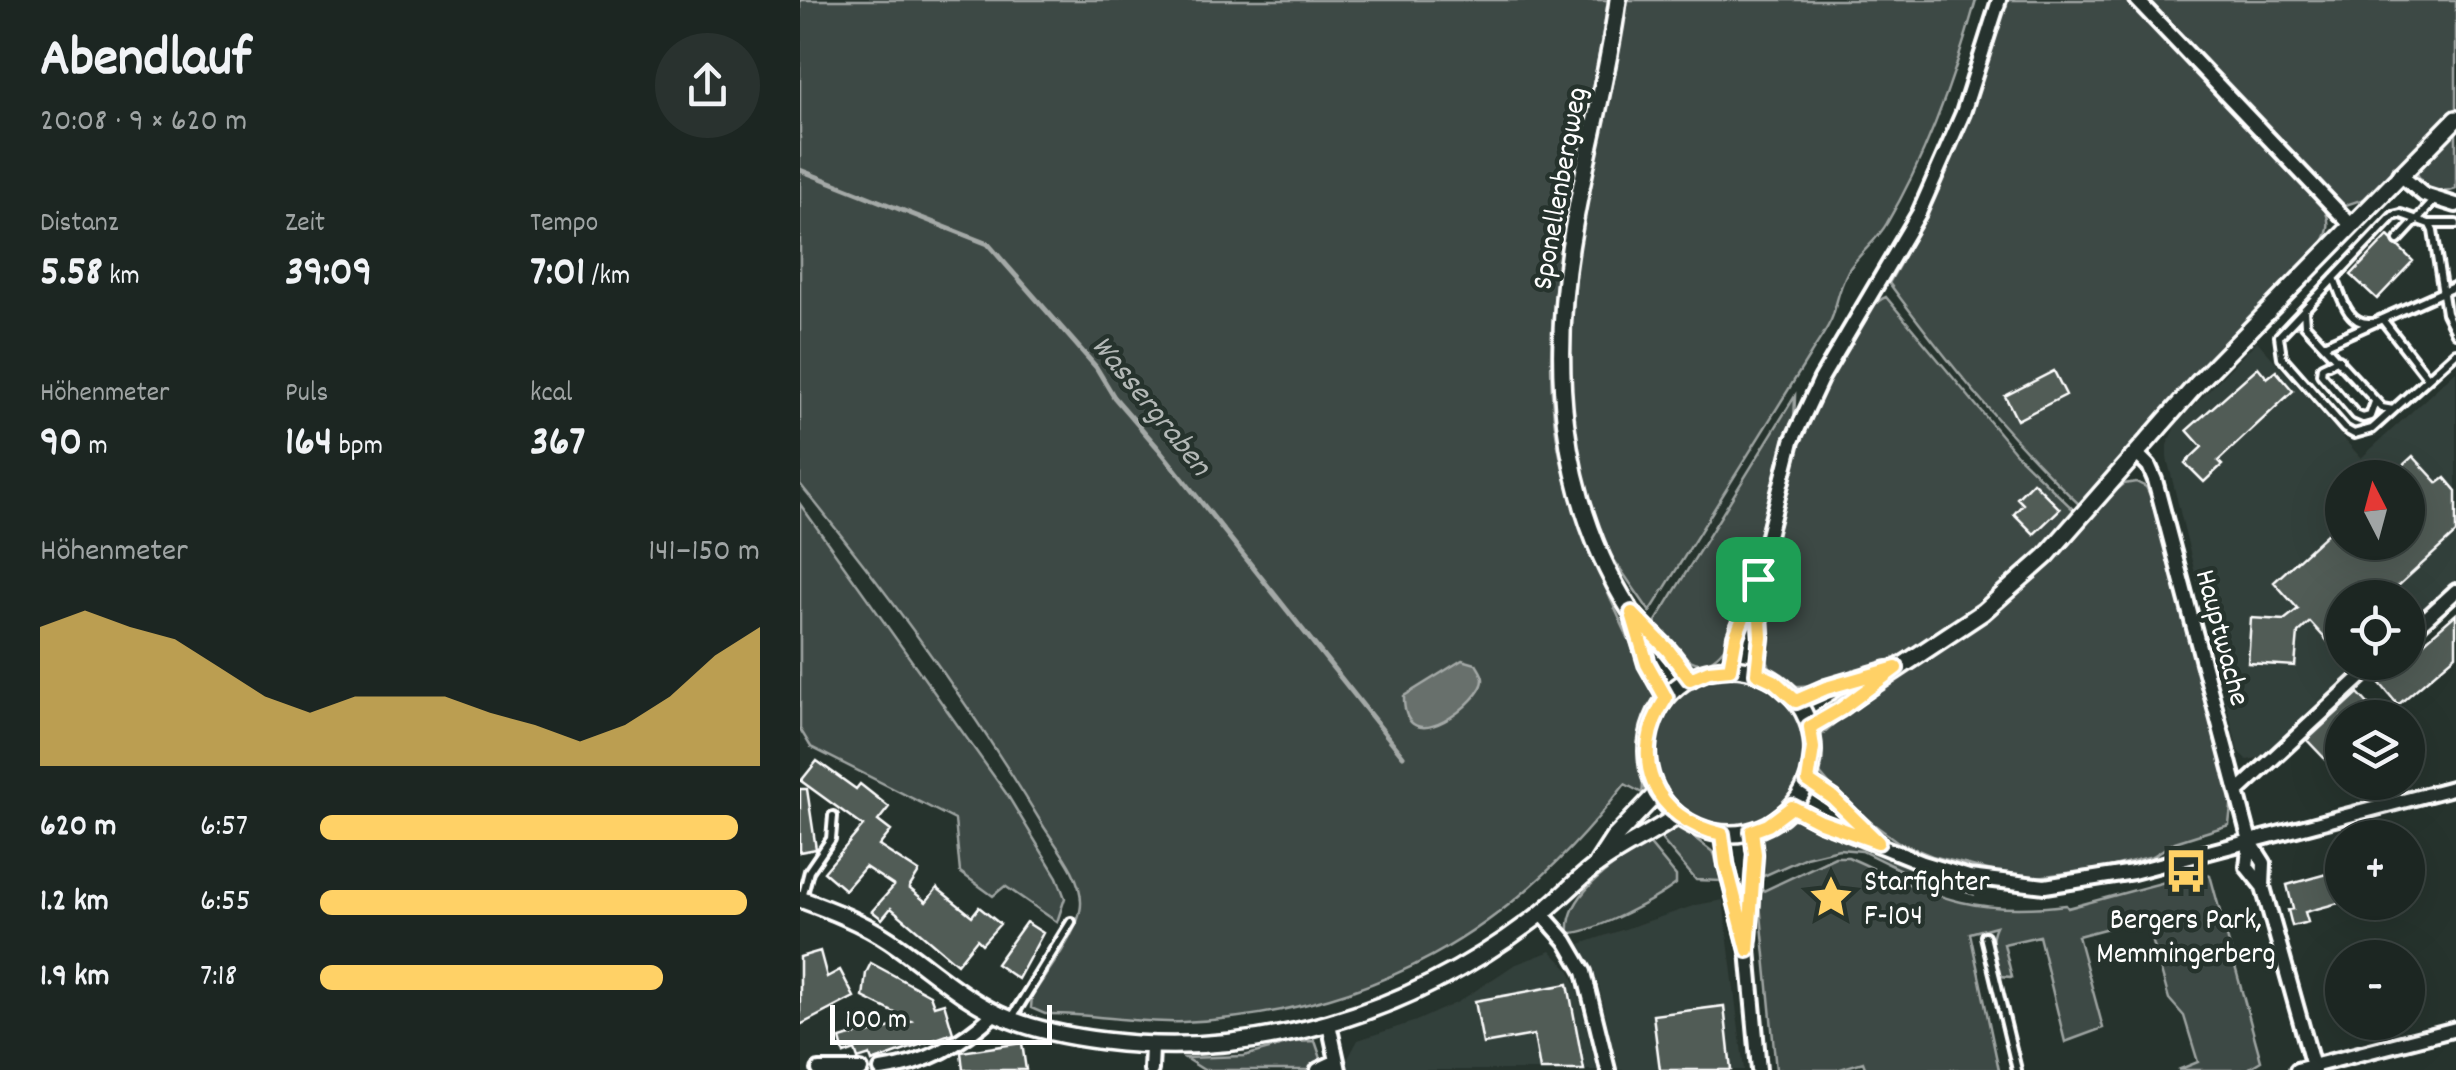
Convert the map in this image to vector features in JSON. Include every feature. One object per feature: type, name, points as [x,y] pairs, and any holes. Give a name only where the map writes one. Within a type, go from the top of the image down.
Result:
[{"type":"street","name":"Sponellenbergweg","points":[[1618,0],[1566,282],[1563,411],[1575,480],[1604,563],[1632,613],[1647,664],[1666,698]]},
{"type":"street","points":[[1730,669],[1736,636],[1758,579],[1784,461],[1802,416],[1919,214],[1963,113],[1999,0]]},
{"type":"street","points":[[2137,0],[2350,224]]},
{"type":"street","points":[[1810,727],[1937,644],[2010,590],[2046,556],[2198,383],[2456,119]]},
{"type":"street","points":[[2399,174],[2435,200],[2455,203]]},
{"type":"street","name":"Hauptwache","points":[[2136,453],[2149,466],[2155,480],[2250,841],[2264,863],[2263,887],[2314,1068]]},
{"type":"street","points":[[1757,673],[1761,637],[1758,579]]},
{"type":"street","points":[[2425,619],[2456,591]]},
{"type":"street","name":"Sponellenbergweg","points":[[1632,613],[1690,679]]},
{"type":"street","points":[[1796,701],[1896,668]]},
{"type":"street","points":[[1730,669],[1757,673],[1774,681],[1796,701],[1810,727],[1813,748],[1808,781],[1792,807],[1768,825],[1722,834],[1695,826],[1676,816],[1658,792],[1647,750],[1649,734],[1666,698],[1690,679],[1709,671],[1730,669]]},
{"type":"street","points":[[2239,790],[2358,680]]},
{"type":"street","points":[[1808,781],[1833,798],[1878,842]]},
{"type":"street","points":[[1792,807],[1923,863],[1970,877],[2045,886],[2134,872],[2456,787]]},
{"type":"street","points":[[1596,866],[1613,838],[1658,792]]},
{"type":"street","points":[[801,899],[886,938],[1002,1016],[1076,1037],[1152,1047],[1237,1044],[1330,1024],[1382,1006],[1460,968],[1541,914],[1596,866],[1676,816]]},
{"type":"street","points":[[1748,950],[1755,854],[1752,831]]},
{"type":"street","points":[[1722,834],[1748,950],[1760,1070]]},
{"type":"street","points":[[1541,914],[1566,941],[1584,972],[1608,1070]]},
{"type":"street","points":[[881,1070],[922,1061],[957,1046],[1002,1016]]},
{"type":"street","points":[[1318,1070],[1338,1066],[1330,1024]]},
{"type":"street","points":[[2297,1070],[2456,1029]]},
{"type":"street","points":[[1151,1070],[1152,1047]]},
{"type":"street","points":[[819,1070],[861,1070]]},
{"type":"lane","points":[[2398,240],[2435,200]]},
{"type":"lane","points":[[2456,224],[2429,224],[2402,214],[2393,216],[2279,336],[2282,357],[2344,429],[2354,434],[2364,434],[2456,353]]},
{"type":"lane","points":[[2429,224],[2434,232],[2446,313],[2456,333]]},
{"type":"lane","points":[[2334,278],[2352,318],[2360,324],[2378,321]]},
{"type":"lane","points":[[2326,344],[2456,286]]},
{"type":"lane","points":[[2304,310],[2305,325],[2382,408],[2394,410]]},
{"type":"lane","points":[[2378,321],[2428,378]]},
{"type":"lane","points":[[2338,359],[2322,367],[2321,374],[2356,415],[2370,416],[2375,401]]},
{"type":"lane","points":[[801,899],[809,871],[831,840],[834,816]]},
{"type":"lane","points":[[1002,1016],[1071,922]]},
{"type":"lane","points":[[1985,936],[2017,1070]]},
{"type":"shaded area","points":[[800,0],[1608,0],[1563,235],[1551,355],[1554,414],[1572,502],[1655,697],[1638,743],[1642,793],[1625,784],[1581,837],[1485,923],[1432,956],[1376,982],[1316,1002],[1252,1015],[1183,1022],[1045,1014],[1031,1008],[1032,996],[1070,938],[1080,913],[1080,892],[1073,873],[958,694],[800,484]]},
{"type":"shaded area","points":[[1625,0],[1976,0],[1939,114],[1901,197],[1883,229],[1848,271],[1826,330],[1650,612],[1603,544],[1588,499],[1577,455],[1569,360],[1580,226],[1615,75]]},
{"type":"shaded area","points":[[2007,0],[2129,0],[2308,188],[2328,217],[2322,243],[2198,373],[2083,508],[1981,400],[1889,283],[1957,145]]},
{"type":"shaded area","points":[[2145,0],[2456,0],[2456,109],[2364,199],[2346,205],[2338,202]]},
{"type":"shaded area","points":[[2456,129],[2456,189],[2436,191],[2422,181],[2415,169]]},
{"type":"shaded area","points":[[1886,297],[2020,458],[2078,514],[2027,564],[1944,630],[1881,664],[1828,682],[1795,686],[1770,667],[1763,643],[1769,562],[1783,492],[1821,393],[1869,311]]},
{"type":"shaded area","points":[[2257,341],[2361,458],[2456,371],[2456,582],[2425,610],[2425,580],[2325,580],[2325,680],[2348,680],[2264,757],[2247,760],[2238,751],[2167,445],[2176,424]]},
{"type":"shaded area","points":[[1795,396],[1794,425],[1779,462],[1732,636],[1712,660],[1693,661],[1653,626]]},
{"type":"shaded area","points":[[2136,482],[2146,487],[2151,497],[2232,797],[2229,825],[2175,842],[2153,856],[2106,868],[2037,877],[2008,875],[1932,856],[1898,842],[1846,804],[1818,771],[1819,737],[1865,696],[2034,574],[2114,492],[2124,484]]},
{"type":"shaded area","points":[[800,504],[1008,796],[1057,877],[1065,898],[1057,922],[1005,886],[993,896],[960,872],[955,820],[811,747],[800,729]]},
{"type":"shaded area","points":[[1462,660],[1476,664],[1483,677],[1480,688],[1459,712],[1444,721],[1429,727],[1416,726],[1407,716],[1404,696]]},
{"type":"shaded area","points":[[1729,676],[1758,682],[1782,698],[1798,722],[1804,751],[1798,780],[1782,804],[1758,820],[1729,826],[1700,820],[1676,804],[1660,780],[1654,751],[1660,722],[1676,698],[1700,682]]},
{"type":"shaded area","points":[[1791,819],[1801,819],[1970,887],[1973,894],[1917,878],[1862,851],[1839,849],[1806,857],[1757,879],[1760,834]]},
{"type":"shaded area","points":[[1682,828],[1714,853],[1722,881],[1696,880],[1662,840],[1661,833]]},
{"type":"shaded area","points":[[1648,842],[1676,876],[1676,884],[1608,922],[1569,933],[1570,918],[1585,891]]},
{"type":"shaded area","points":[[1835,857],[1848,857],[1953,900],[2003,908],[2068,908],[2202,872],[2210,875],[2261,1061],[2246,1070],[2178,1070],[2198,1062],[2184,1016],[2169,999],[2146,918],[2078,936],[2103,1028],[2065,1042],[2039,936],[2004,944],[2012,977],[2000,976],[1992,944],[1996,926],[1970,933],[1999,1070],[1866,1070],[1863,1062],[1837,1070],[1776,1070],[1759,893]]},
{"type":"shaded area","points":[[1723,900],[1744,1070],[1618,1070],[1598,982],[1580,944],[1696,905]]},
{"type":"shaded area","points":[[1551,951],[1570,971],[1576,986],[1597,1070],[1348,1070],[1346,1062],[1358,1040],[1458,1002],[1514,965]]},
{"type":"shaded area","points":[[1315,1041],[1325,1070],[1204,1070],[1185,1058],[1244,1056],[1294,1042]]},
{"type":"building","points":[[2388,236],[2413,261],[2377,299],[2351,275]]},
{"type":"building","points":[[2258,367],[2267,378],[2276,371],[2293,391],[2218,461],[2222,465],[2204,482],[2185,463],[2202,447],[2187,430]]},
{"type":"building","points":[[2054,371],[2066,395],[2017,420],[2005,396]]},
{"type":"building","points":[[2425,469],[2438,483],[2445,478],[2456,491],[2456,533],[2405,580],[2325,580],[2325,638],[2310,622],[2298,633],[2295,666],[2248,663],[2251,618],[2284,620],[2298,609],[2274,582],[2325,536],[2325,560],[2425,560]]},
{"type":"building","points":[[2033,482],[2060,509],[2034,534],[2014,514],[2023,504],[2017,498]]},
{"type":"building","points":[[2456,614],[2456,655],[2404,700],[2394,700],[2378,681],[2425,680],[2425,641]]},
{"type":"building","points":[[2325,723],[2325,759],[2307,740]]},
{"type":"building","points":[[817,761],[856,789],[860,784],[889,807],[878,821],[891,831],[879,846],[919,872],[909,888],[926,902],[937,888],[972,916],[979,907],[1000,924],[982,944],[977,939],[957,964],[891,908],[882,919],[872,911],[894,886],[865,867],[845,890],[824,872],[863,826],[801,781]]},
{"type":"building","points":[[800,789],[807,789],[816,849],[800,852]]},
{"type":"building","points":[[2325,874],[2325,907],[2305,912],[2308,922],[2292,926],[2288,910],[2293,909],[2287,885]]},
{"type":"building","points":[[1026,922],[1043,933],[1018,979],[996,964]]},
{"type":"building","points":[[820,951],[827,977],[840,970],[854,997],[800,1025],[800,957]]},
{"type":"building","points":[[871,963],[930,995],[934,1006],[944,1003],[953,1033],[872,1062],[870,1055],[858,1059],[855,1050],[844,1054],[840,1039],[911,1021],[863,997]]},
{"type":"building","points":[[1568,984],[1584,1070],[1540,1070],[1534,1035],[1483,1044],[1475,1001]]},
{"type":"building","points":[[1724,1006],[1731,1070],[1660,1070],[1653,1015]]},
{"type":"building","points":[[1022,1043],[1026,1070],[963,1070],[961,1052]]},
{"type":"waterway","name":"Wassergraben","points":[[800,170],[988,244],[1096,367],[1114,397],[1403,756]]},
{"type":"place","name":"Bergers Park, Memmingerberg","points":[[2186,871]]},
{"type":"place","name":"Starfighter F-104","points":[[1831,897]]},
{"type":"route","points":[[1758,579],[1761,637],[1757,673],[1774,681],[1796,701],[1896,668],[1810,727],[1813,748],[1808,781],[1833,798],[1878,842],[1792,807],[1768,825],[1752,831],[1755,854],[1748,950],[1722,834],[1676,816],[1658,792],[1648,766],[1649,734],[1666,698],[1647,664],[1632,613],[1690,679],[1709,671],[1730,669],[1736,636],[1758,579]]}]
